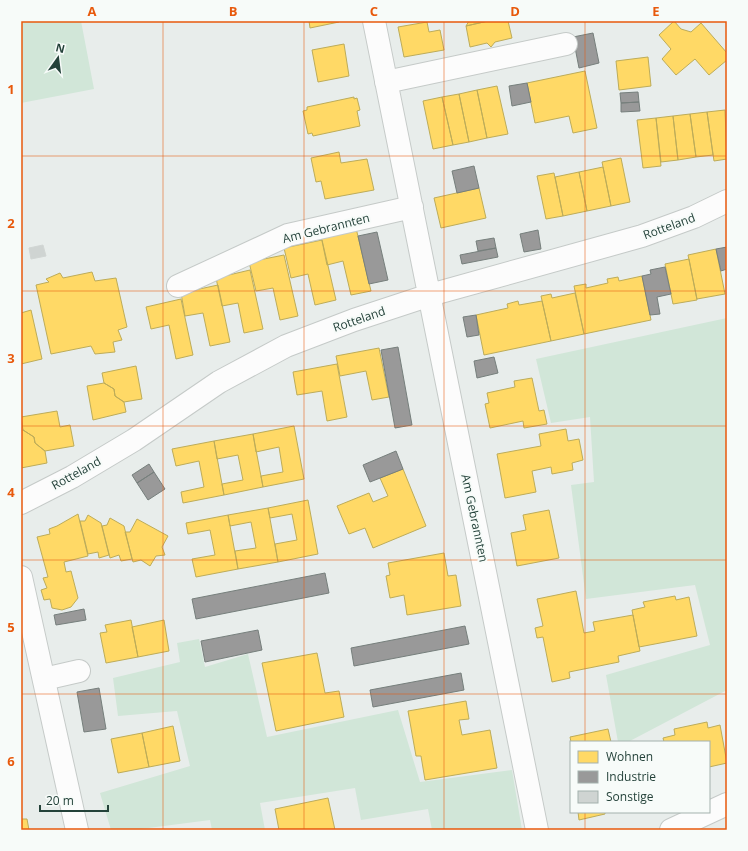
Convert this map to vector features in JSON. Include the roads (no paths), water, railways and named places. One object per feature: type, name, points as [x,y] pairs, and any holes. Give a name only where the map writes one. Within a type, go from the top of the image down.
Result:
[{"type":"street","name":"Am Gebrannten","points":[[374,21],[537,830]]},
{"type":"street","points":[[386,82],[566,44]]},
{"type":"street","name":"Rotteland","points":[[21,503],[72,477],[134,440],[219,382],[286,346],[354,320],[430,295],[642,236],[694,217],[727,201]]},
{"type":"street","name":"Am Gebrannten","points":[[178,286],[288,235],[412,207]]},
{"type":"street","points":[[21,577],[77,830]]},
{"type":"street","points":[[44,679],[79,671]]},
{"type":"street","points":[[710,812],[727,804]]},
{"type":"street","points":[[671,830],[708,813]]}]
